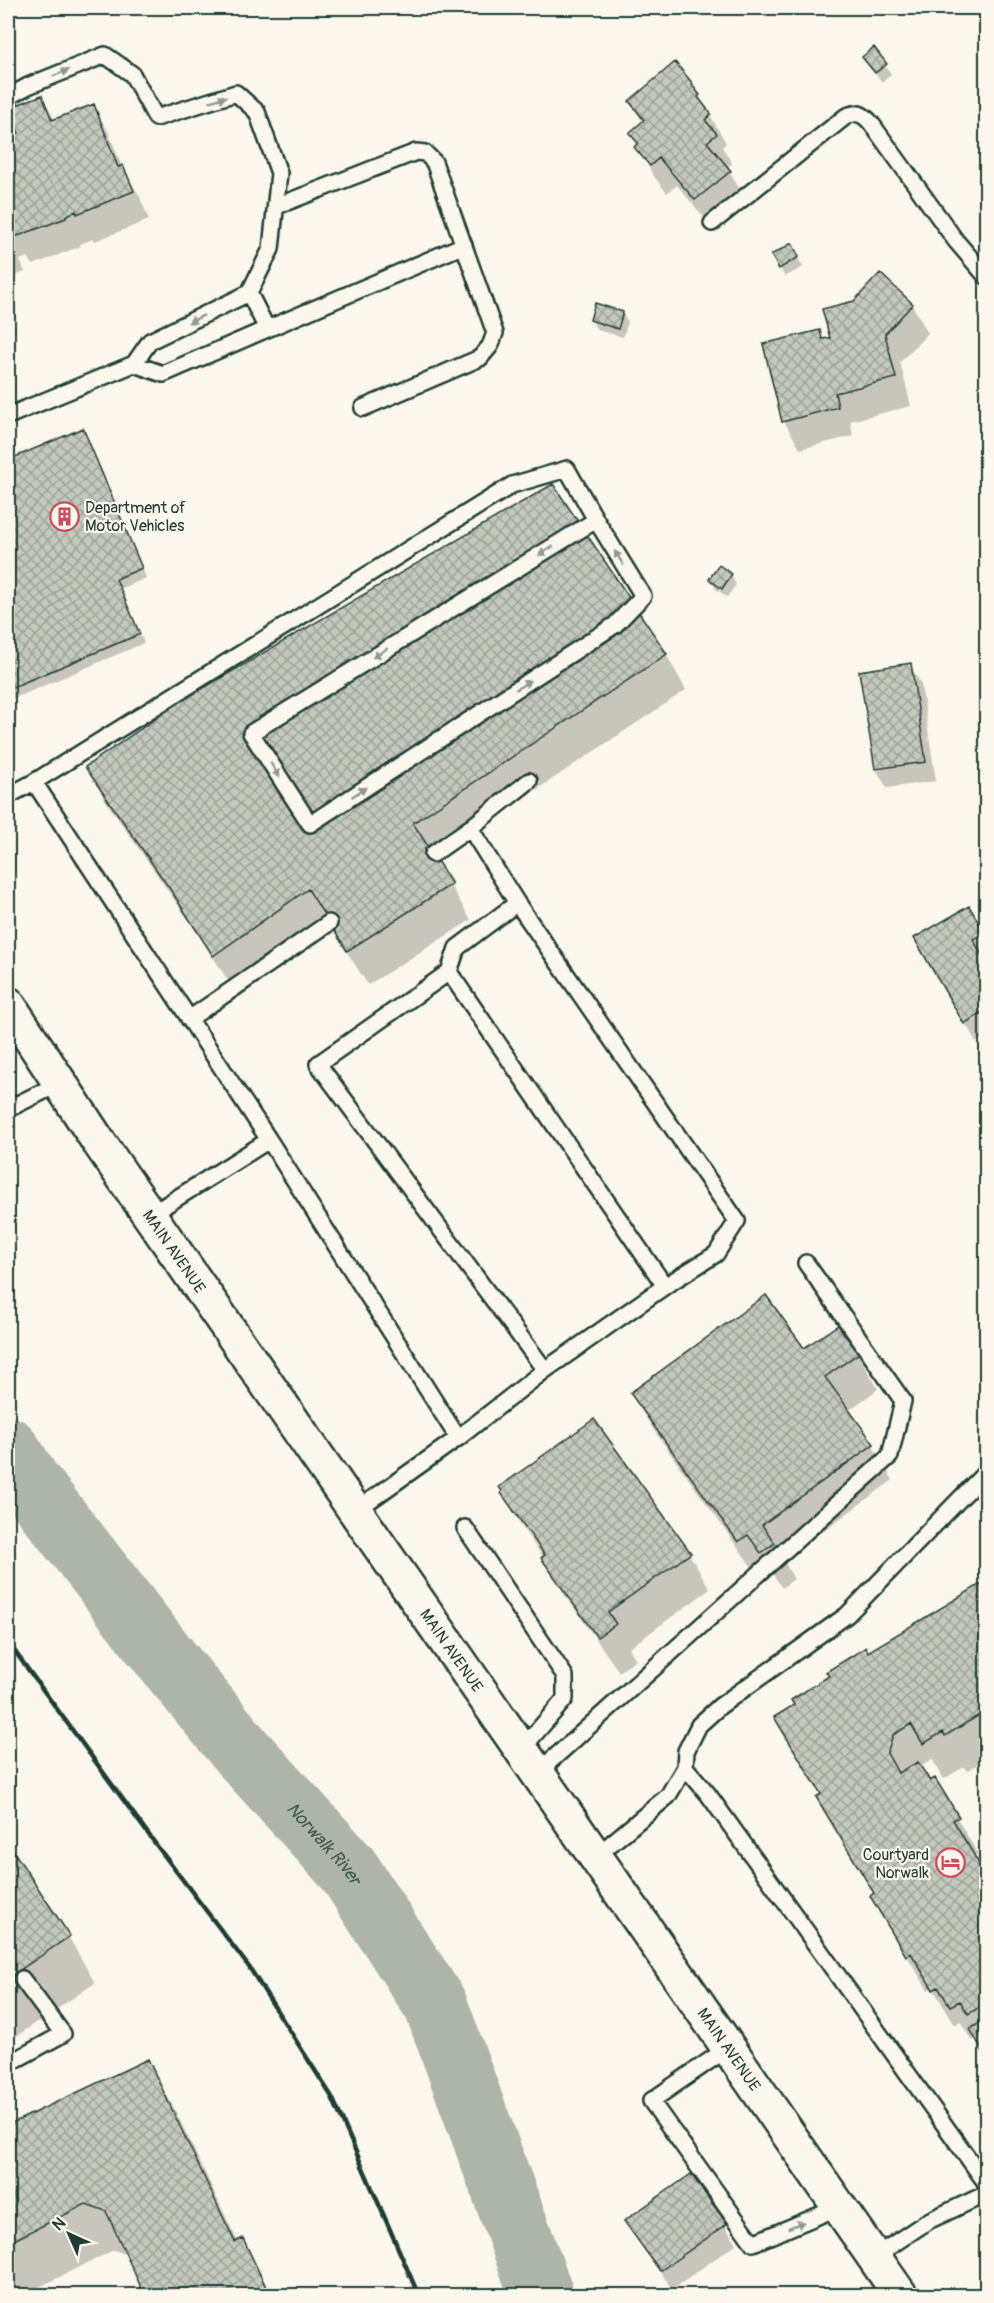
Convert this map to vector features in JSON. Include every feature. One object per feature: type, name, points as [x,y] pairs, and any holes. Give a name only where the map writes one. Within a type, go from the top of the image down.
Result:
[{"type":"main road","name":"MAIN AVENUE","points":[[8,1004],[150,1215],[901,2295]]},
{"type":"lane","points":[[8,97],[28,86],[105,55],[132,74],[156,118],[236,93],[257,112],[279,173],[271,249],[249,293],[150,341],[134,364],[8,416]]},
{"type":"lane","points":[[712,223],[854,112],[862,114],[871,123],[956,242],[987,276]]},
{"type":"lane","points":[[277,206],[416,152],[425,153],[434,162],[495,333],[490,346],[480,358],[363,408]]},
{"type":"lane","points":[[134,364],[163,374],[464,246]]},
{"type":"lane","points":[[249,293],[267,329]]},
{"type":"lane","points":[[8,796],[512,485],[567,469],[643,596],[615,625],[310,824],[251,733],[596,520]]},
{"type":"lane","points":[[433,854],[529,781]]},
{"type":"lane","points":[[34,782],[269,1140],[458,1438]]},
{"type":"lane","points":[[355,1511],[458,1438],[544,1370],[665,1286],[716,1254],[737,1221],[517,903],[470,828]]},
{"type":"lane","points":[[517,903],[457,948],[449,972],[318,1064],[544,1370]]},
{"type":"lane","points":[[189,1018],[329,923]]},
{"type":"lane","points":[[449,972],[665,1286]]},
{"type":"lane","points":[[8,1108],[60,1083]]},
{"type":"lane","points":[[150,1215],[269,1140]]},
{"type":"lane","points":[[529,1762],[757,1578],[890,1456],[903,1401],[806,1263]]},
{"type":"lane","points":[[595,1857],[668,1796],[685,1767],[686,1751],[699,1725],[720,1706],[847,1616],[987,1472]]},
{"type":"lane","points":[[465,1528],[565,1676],[565,1699],[529,1762]]},
{"type":"lane","points":[[685,1767],[708,1794],[987,2183]]},
{"type":"lane","points":[[8,2064],[63,2034],[22,1979]]},
{"type":"lane","points":[[728,2048],[651,2101],[753,2243],[839,2207]]},
{"type":"lane","points":[[874,2257],[928,2221],[987,2194]]},
{"type":"building","points":[[874,47],[887,64],[875,73],[862,57]]},
{"type":"building","points":[[675,62],[693,84],[700,95],[698,97],[711,114],[705,120],[717,134],[707,142],[731,171],[695,200],[659,158],[650,166],[634,147],[638,143],[629,133],[644,120],[629,101]]},
{"type":"building","points":[[42,95],[52,120],[94,104],[118,167],[123,165],[134,191],[77,214],[76,211],[65,216],[66,218],[15,237],[12,229],[8,230],[8,137],[19,133],[9,108]]},
{"type":"building","points":[[792,243],[799,257],[779,269],[771,255]]},
{"type":"building","points":[[880,273],[913,304],[885,334],[896,378],[835,393],[838,407],[782,422],[763,344],[820,330],[822,339],[830,338],[822,309],[854,301]]},
{"type":"building","points":[[595,303],[623,312],[618,329],[590,320]]},
{"type":"building","name":"Department of Motor Vehicles","points":[[83,428],[142,568],[116,579],[140,634],[8,689],[8,460]]},
{"type":"building","points":[[553,484],[667,654],[413,823],[452,884],[347,951],[308,889],[213,956],[172,892],[85,767],[183,700]]},
{"type":"building","points":[[719,565],[732,574],[722,589],[709,579]]},
{"type":"building","points":[[911,663],[926,762],[875,769],[859,671]]},
{"type":"building","points":[[969,906],[985,933],[973,939],[986,962],[986,1010],[964,1024],[914,938]]},
{"type":"building","points":[[766,1295],[804,1348],[838,1325],[859,1353],[825,1377],[874,1444],[762,1525],[775,1543],[761,1553],[748,1535],[738,1542],[630,1393]]},
{"type":"building","points":[[594,1419],[691,1553],[608,1612],[616,1624],[597,1637],[541,1558],[545,1555],[499,1487]]},
{"type":"building","points":[[984,1582],[986,1586],[986,1711],[945,1736],[943,1732],[923,1744],[911,1724],[893,1735],[887,1753],[898,1773],[918,1762],[930,1781],[935,1778],[959,1817],[953,1820],[986,1875],[986,2004],[968,2014],[960,2001],[950,2006],[938,1987],[933,1990],[911,1953],[906,1956],[870,1896],[874,1893],[816,1797],[821,1794],[774,1717],[794,1705],[791,1700],[829,1676],[826,1672],[866,1647],[868,1652]]},
{"type":"building","points":[[8,1843],[70,1936],[8,1978]]},
{"type":"building","points":[[986,2019],[986,2057],[970,2029]]},
{"type":"building","points":[[148,2059],[235,2242],[243,2238],[270,2296],[145,2296],[106,2211],[86,2204],[8,2243],[8,2125]]},
{"type":"building","points":[[691,2174],[727,2224],[660,2271],[624,2221]]},
{"type":"waterway","name":"Norwalk River","points":[[8,1449],[30,1484],[167,1660],[242,1752],[348,1869],[436,2006],[542,2296]]},
{"type":"railway","points":[[8,1642],[157,1846],[249,1967],[332,2097],[419,2296]]},
{"type":"place","name":"Department of Motor Vehicles","points":[[64,516]]},
{"type":"place","name":"Courtyard Norwalk","points":[[950,1863]]}]
